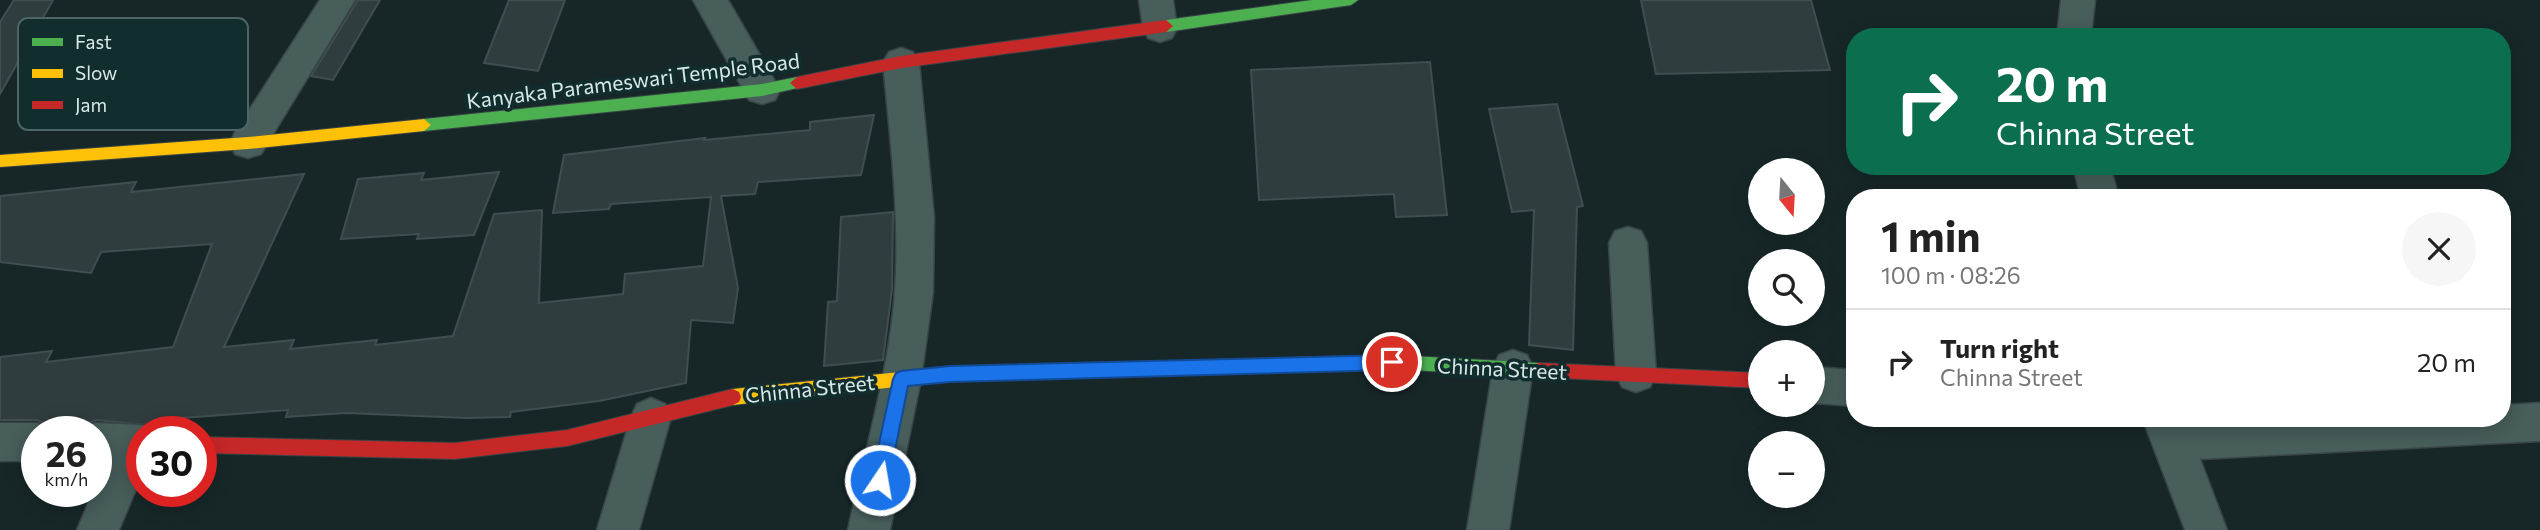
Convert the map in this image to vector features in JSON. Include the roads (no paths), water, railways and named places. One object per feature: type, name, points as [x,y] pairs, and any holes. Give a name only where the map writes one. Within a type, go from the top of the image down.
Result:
[{"type":"street","points":[[248,143],[338,0]]},
{"type":"street","points":[[710,0],[762,90]]},
{"type":"street","name":"Kanyaka Parameswari Temple Road","points":[[0,161],[248,143],[762,90],[1158,14],[1351,0]]},
{"type":"street","points":[[2075,28],[2078,0]]},
{"type":"street","points":[[870,530],[901,379],[914,292],[915,218],[901,62]]},
{"type":"street","points":[[1628,243],[1636,374]]},
{"type":"street","name":"Chinna Street","points":[[217,445],[455,451],[567,438],[734,397],[950,374],[1392,362],[1748,381]]},
{"type":"street","points":[[1488,530],[1513,368]]},
{"type":"street","points":[[1825,386],[1846,387]]},
{"type":"street","points":[[618,530],[651,417]]},
{"type":"street","points":[[2511,423],[2540,422]]},
{"type":"street","points":[[2206,530],[2167,430],[2307,427]]},
{"type":"street","points":[[0,442],[21,442]]},
{"type":"street","points":[[98,530],[124,443]]}]
